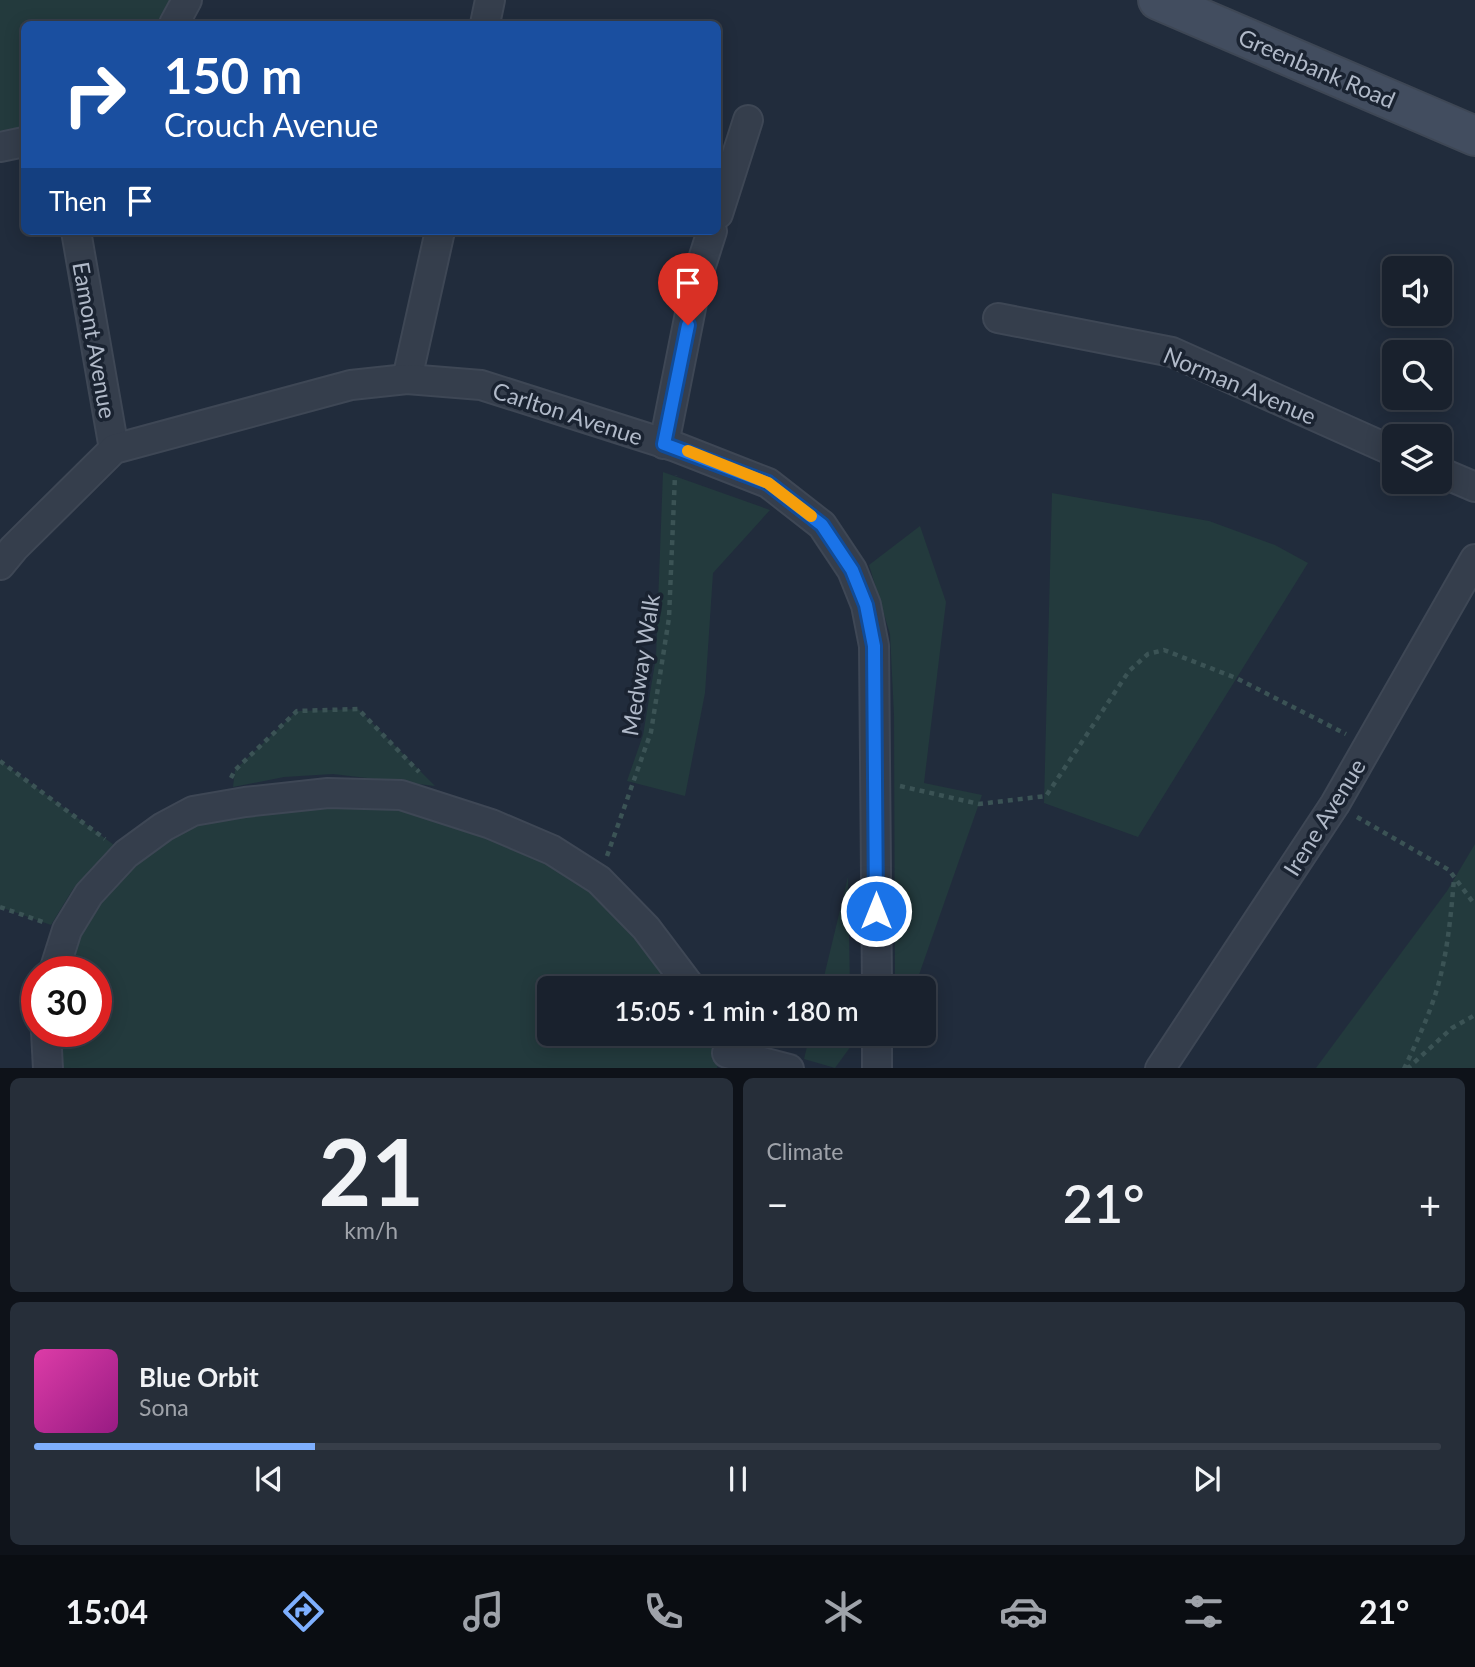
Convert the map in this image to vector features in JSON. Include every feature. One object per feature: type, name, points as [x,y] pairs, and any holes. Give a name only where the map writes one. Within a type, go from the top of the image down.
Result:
[{"type":"street","points":[[176,21],[187,0]]},
{"type":"street","points":[[486,21],[490,0]]},
{"type":"street","name":"Greenbank Road","points":[[1158,0],[1475,136]]},
{"type":"street","points":[[721,205],[748,120]]},
{"type":"street","points":[[0,147],[21,143]]},
{"type":"street","name":"Eamont Avenue","points":[[77,235],[114,449]]},
{"type":"street","points":[[407,379],[439,235]]},
{"type":"street","points":[[670,445],[697,278],[711,235]]},
{"type":"street","name":"Norman Avenue","points":[[998,317],[1172,352],[1382,446]]},
{"type":"street","name":"Carlton Avenue","points":[[0,565],[114,449],[351,385],[407,379],[481,384],[670,445],[768,483],[822,525],[852,570],[866,605],[874,646],[877,976]]},
{"type":"street","points":[[1452,477],[1475,487]]},
{"type":"street","name":"Irene Avenue","points":[[1161,1068],[1335,804],[1475,559]]},
{"type":"street","points":[[58,956],[66,930],[89,894],[126,853],[173,821],[193,811],[328,793],[401,795],[491,824],[552,850],[599,880],[646,928],[682,976]]},
{"type":"street","points":[[877,1046],[877,1068]]},
{"type":"street","points":[[47,1047],[48,1068]]},
{"type":"street","points":[[720,1052],[785,1068]]},
{"type":"path","name":"Medway Walk","points":[[599,880],[651,732],[669,618],[670,445]]},
{"type":"path","points":[[875,781],[979,804],[1046,796],[1129,671],[1148,654],[1164,650],[1236,678],[1368,746]]},
{"type":"path","points":[[217,807],[235,770],[297,711],[358,709],[423,776]]},
{"type":"path","points":[[0,761],[126,853]]},
{"type":"path","points":[[1335,804],[1449,870],[1475,905]]},
{"type":"path","points":[[1405,1068],[1438,984],[1448,940],[1454,879]]},
{"type":"path","points":[[0,907],[66,930]]},
{"type":"path","points":[[1406,1068],[1452,1028],[1475,1015]]},
{"type":"green space","points":[[0,0],[187,0],[176,21],[21,21],[21,143],[0,147]]},
{"type":"green space","points":[[663,472],[770,510],[713,573],[705,693],[685,796],[627,781],[643,735],[656,657]]},
{"type":"green space","points":[[1052,493],[1209,521],[1275,545],[1308,563],[1138,837],[1044,803]]},
{"type":"green space","points":[[920,526],[946,602],[924,783],[982,795],[919,976],[895,976],[894,715],[890,634],[869,565]]},
{"type":"green space","points":[[358,709],[435,786],[333,774],[284,777],[233,787],[235,770],[297,711]]},
{"type":"green space","points":[[0,761],[114,845],[73,889],[51,925],[0,907]]},
{"type":"green space","points":[[411,798],[558,855],[679,976],[537,976],[537,1046],[724,1046],[727,1053],[717,1068],[48,1068],[47,1047],[112,1047],[112,956],[61,956],[89,894],[193,811]]},
{"type":"green space","points":[[1475,844],[1475,1068],[1316,1068],[1447,891]]},
{"type":"green space","points":[[848,877],[850,976],[824,976]]},
{"type":"green space","points":[[807,1046],[851,1046],[835,1068],[804,1059]]},
{"type":"slow traffic","points":[[688,451],[768,483],[811,516]]},
{"type":"route","points":[[688,325],[664,444],[768,483],[822,525],[852,570],[866,605],[874,646],[876,911]]}]
